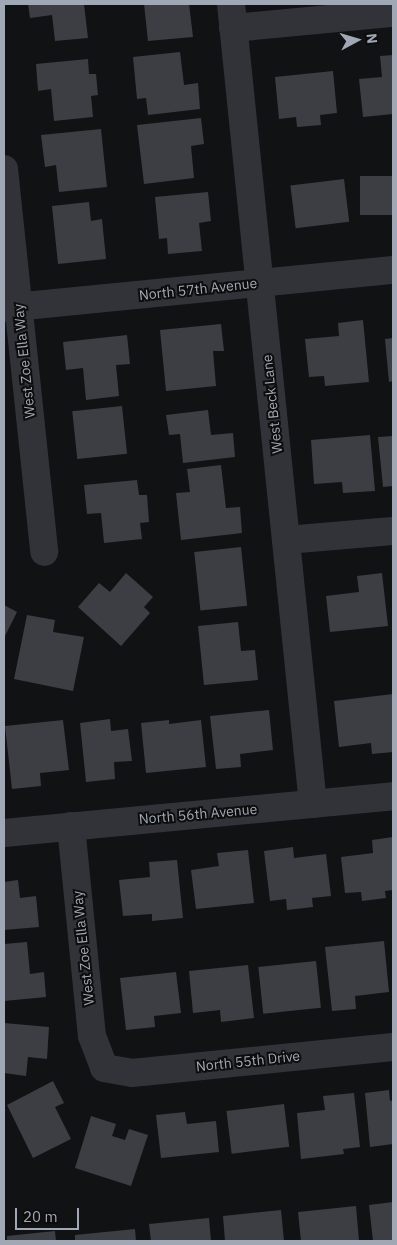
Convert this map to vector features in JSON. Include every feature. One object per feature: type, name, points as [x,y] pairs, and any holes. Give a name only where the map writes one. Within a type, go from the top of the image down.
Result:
[{"type":"street","points":[[232,16],[393,13]]},
{"type":"street","name":"West Beck Lane","points":[[232,16],[313,804]]},
{"type":"street","name":"West Zoe Ella Way","points":[[4,169],[11,307],[44,552]]},
{"type":"street","name":"North 57th Avenue","points":[[11,307],[393,270]]},
{"type":"street","points":[[286,540],[393,531]]},
{"type":"street","name":"North 56th Avenue","points":[[4,833],[393,796]]},
{"type":"street","name":"West Zoe Ella Way","points":[[71,826],[92,1036],[104,1068]]},
{"type":"street","name":"North 55th Drive","points":[[104,1068],[132,1072],[393,1047]]},
{"type":"building","points":[[28,4],[84,4],[88,38],[55,41],[52,15],[30,18]]},
{"type":"building","points":[[144,4],[189,4],[193,37],[148,41]]},
{"type":"building","points":[[180,52],[184,85],[198,83],[200,109],[148,115],[146,98],[137,99],[133,57]]},
{"type":"building","points":[[393,55],[393,114],[363,117],[359,79],[382,77],[380,56]]},
{"type":"building","points":[[88,59],[89,74],[96,74],[98,95],[91,96],[93,117],[54,121],[51,89],[38,91],[36,64]]},
{"type":"building","points":[[333,71],[337,113],[320,115],[321,125],[297,127],[296,117],[279,119],[275,77]]},
{"type":"building","points":[[201,118],[204,144],[191,146],[194,178],[144,184],[137,125]]},
{"type":"building","points":[[101,129],[107,187],[59,192],[56,165],[45,167],[41,135]]},
{"type":"building","points":[[360,176],[393,176],[393,215],[360,215]]},
{"type":"building","points":[[344,179],[349,222],[296,228],[290,186]]},
{"type":"building","points":[[208,192],[211,221],[199,223],[202,251],[168,254],[167,238],[159,239],[155,197]]},
{"type":"building","points":[[89,202],[91,221],[102,219],[106,259],[58,264],[52,206]]},
{"type":"building","points":[[363,320],[369,382],[325,386],[324,376],[309,377],[305,339],[339,336],[338,323]]},
{"type":"building","points":[[221,324],[224,351],[213,351],[216,386],[166,391],[160,330]]},
{"type":"building","points":[[127,335],[130,364],[116,365],[119,396],[86,400],[83,368],[66,370],[63,342]]},
{"type":"building","points":[[393,338],[393,381],[389,382],[385,339]]},
{"type":"building","points":[[122,406],[127,454],[77,459],[72,411]]},
{"type":"building","points":[[208,410],[211,435],[233,433],[235,457],[183,463],[180,434],[169,435],[166,415]]},
{"type":"building","points":[[370,435],[375,491],[343,493],[342,482],[314,484],[311,440]]},
{"type":"building","points":[[393,436],[393,486],[383,487],[378,437]]},
{"type":"building","points":[[221,465],[226,508],[240,507],[242,533],[181,540],[176,493],[190,492],[187,469]]},
{"type":"building","points":[[137,480],[139,495],[147,495],[149,522],[140,523],[142,539],[104,543],[101,513],[87,514],[84,485]]},
{"type":"building","points":[[241,547],[247,606],[200,611],[194,552]]},
{"type":"building","points":[[126,573],[153,597],[144,607],[150,613],[121,646],[78,607],[99,583],[110,592]]},
{"type":"building","points":[[382,573],[388,626],[330,632],[326,596],[359,592],[357,576]]},
{"type":"building","points":[[4,605],[17,612],[4,638]]},
{"type":"building","points":[[27,615],[55,620],[53,632],[84,637],[73,691],[14,679]]},
{"type":"building","points":[[238,622],[241,651],[255,650],[258,680],[204,685],[198,626]]},
{"type":"building","points":[[393,694],[393,752],[372,754],[371,743],[339,747],[334,701]]},
{"type":"building","points":[[269,710],[273,750],[240,754],[241,767],[216,769],[210,716]]},
{"type":"building","points":[[110,719],[111,731],[128,729],[132,761],[114,762],[115,779],[86,782],[80,723]]},
{"type":"building","points":[[63,720],[69,770],[40,773],[41,786],[12,789],[5,726]]},
{"type":"building","points":[[169,720],[169,724],[201,720],[206,767],[146,773],[141,723]]},
{"type":"building","points":[[393,837],[393,890],[385,891],[386,898],[362,901],[361,892],[345,893],[341,857],[373,853],[372,840]]},
{"type":"building","points":[[293,847],[294,858],[326,854],[331,896],[312,898],[313,907],[287,910],[286,899],[270,901],[264,851]]},
{"type":"building","points":[[248,850],[254,903],[196,909],[191,870],[219,866],[217,853]]},
{"type":"building","points":[[177,860],[183,918],[152,921],[152,914],[123,916],[119,880],[150,877],[149,862]]},
{"type":"building","points":[[18,880],[20,898],[36,896],[39,927],[4,930],[4,882]]},
{"type":"building","points":[[384,941],[389,992],[355,996],[356,1009],[332,1011],[325,947]]},
{"type":"building","points":[[27,942],[30,974],[44,972],[46,997],[4,1001],[4,944]]},
{"type":"building","points":[[316,961],[321,1008],[263,1014],[258,967]]},
{"type":"building","points":[[248,965],[254,1018],[221,1022],[220,1010],[193,1013],[189,971]]},
{"type":"building","points":[[176,972],[181,1013],[154,1016],[155,1027],[126,1030],[120,978]]},
{"type":"building","points":[[4,1023],[49,1027],[47,1059],[28,1057],[26,1076],[4,1073]]},
{"type":"building","points":[[53,1081],[64,1103],[55,1107],[71,1139],[33,1158],[7,1105]]},
{"type":"building","points":[[389,1090],[390,1101],[393,1100],[393,1144],[370,1147],[365,1093]]},
{"type":"building","points":[[354,1093],[360,1147],[343,1149],[344,1154],[301,1159],[297,1113],[325,1110],[323,1096]]},
{"type":"building","points":[[284,1104],[289,1147],[232,1154],[226,1111]]},
{"type":"building","points":[[185,1112],[187,1124],[216,1121],[219,1152],[161,1158],[156,1115]]},
{"type":"building","points":[[91,1116],[116,1124],[112,1136],[125,1140],[129,1129],[148,1135],[131,1186],[75,1168]]},
{"type":"building","points":[[393,1202],[393,1241],[373,1241],[369,1205]]},
{"type":"building","points":[[356,1206],[359,1241],[301,1241],[298,1212]]},
{"type":"building","points":[[281,1210],[284,1241],[225,1241],[223,1216]]},
{"type":"building","points":[[209,1218],[211,1241],[151,1241],[149,1224]]},
{"type":"building","points":[[135,1229],[136,1241],[75,1241],[75,1235]]},
{"type":"building","points":[[55,1231],[56,1241],[7,1241],[7,1236]]}]
